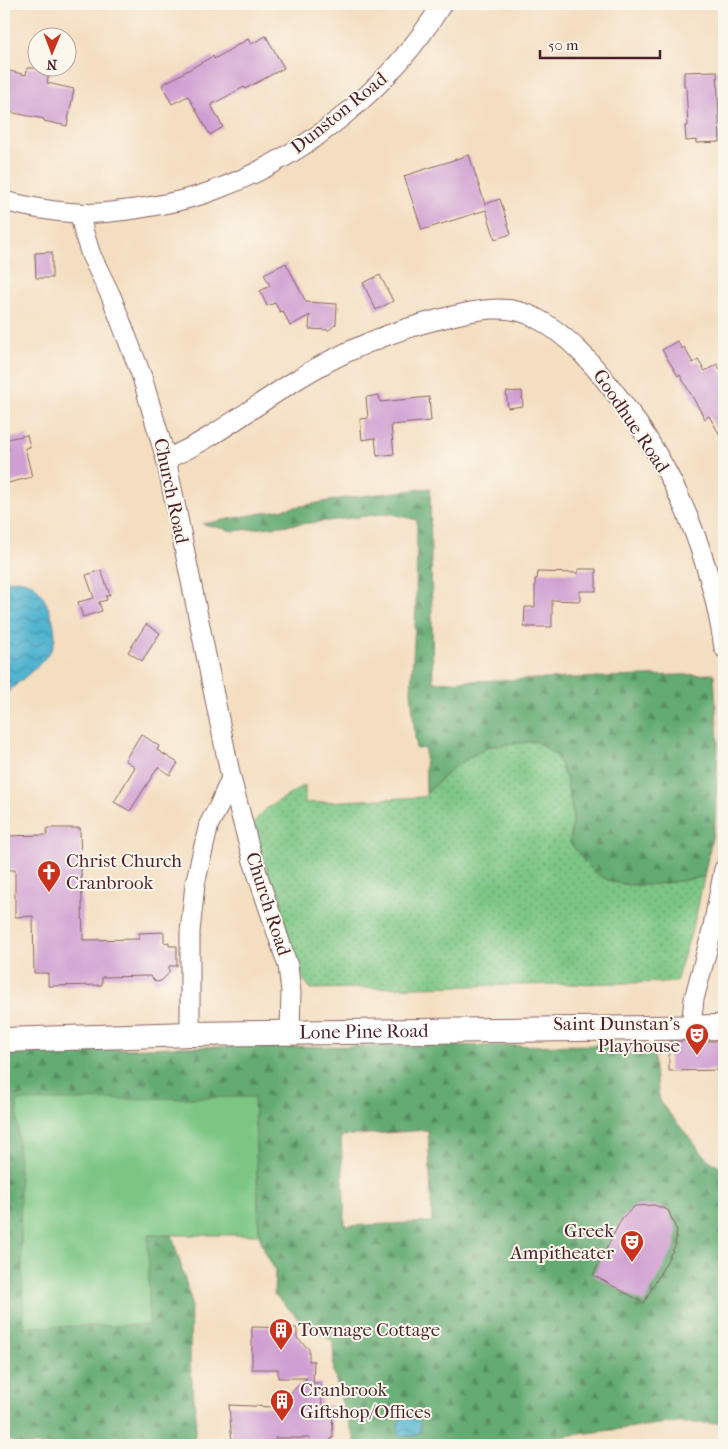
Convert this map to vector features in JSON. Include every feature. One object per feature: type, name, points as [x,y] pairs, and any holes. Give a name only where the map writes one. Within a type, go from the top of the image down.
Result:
[{"type":"street","name":"Dunston Road","points":[[4,201],[44,210],[80,214],[139,208],[189,198],[245,178],[291,153],[355,105],[413,47],[442,4]]},
{"type":"street","name":"Church Road","points":[[80,214],[91,255],[111,296],[142,377],[166,459],[230,778],[251,853],[288,966],[291,992],[290,1032]]},
{"type":"street","name":"Goodhue Road","points":[[166,459],[197,445],[316,368],[367,344],[430,321],[462,313],[486,309],[517,311],[534,317],[550,327],[588,359],[630,412],[657,453],[682,503],[702,555],[716,601],[724,648]]},
{"type":"street","points":[[190,1034],[190,932],[195,884],[210,824],[230,778]]},
{"type":"street","points":[[691,1027],[694,999],[712,931],[724,869]]},
{"type":"street","name":"Lone Pine Road","points":[[4,1040],[290,1032],[724,1027]]},
{"type":"green space","points":[[430,488],[433,682],[714,674],[718,742],[715,823],[704,877],[655,884],[630,885],[608,880],[597,874],[570,843],[573,815],[566,778],[556,755],[534,741],[487,747],[454,767],[426,793],[425,748],[416,749],[411,691],[416,608],[417,520],[389,513],[233,531],[202,524],[345,498]]},
{"type":"green space","points":[[534,741],[556,755],[566,778],[573,815],[570,843],[597,874],[608,880],[630,885],[655,884],[704,877],[696,916],[676,982],[311,989],[300,975],[252,824],[266,809],[305,785],[305,803],[423,797],[454,767],[487,747]]},
{"type":"green space","points":[[654,1045],[655,1072],[660,1102],[706,1158],[724,1170],[724,1423],[667,1423],[572,1435],[531,1442],[530,1445],[357,1445],[343,1407],[334,1373],[333,1342],[298,1318],[274,1294],[275,1270],[266,1254],[259,1235],[254,1097],[148,1235],[172,1235],[191,1300],[190,1363],[196,1417],[194,1445],[14,1445],[4,1433],[4,1054],[171,1047]],"holes":[[[428,1130],[432,1222],[345,1226],[341,1136]]]},
{"type":"green space","points":[[254,1097],[259,1235],[148,1235],[149,1325],[24,1327],[17,1101]]},
{"type":"water","points":[[17,580],[33,585],[40,592],[48,607],[55,633],[52,648],[43,661],[7,693],[4,693],[4,581]]},
{"type":"water","points":[[403,1417],[416,1417],[420,1422],[420,1431],[416,1436],[401,1436],[398,1426]]},
{"type":"building","points":[[266,36],[284,68],[211,105],[223,127],[210,135],[188,96],[172,104],[162,85],[213,56],[214,59],[248,39],[251,44]]},
{"type":"building","points":[[28,68],[28,78],[48,78],[47,83],[74,89],[67,126],[4,111],[6,70],[26,75]]},
{"type":"building","points":[[717,71],[720,142],[696,143],[696,140],[686,141],[685,126],[688,126],[684,72]]},
{"type":"building","points":[[469,155],[485,204],[500,199],[511,234],[495,239],[486,210],[422,230],[404,176]]},
{"type":"building","points":[[52,252],[52,278],[36,278],[35,253]]},
{"type":"building","points":[[286,263],[306,302],[337,304],[336,324],[329,330],[309,329],[310,315],[290,326],[283,311],[280,312],[275,303],[267,306],[260,291],[270,286],[264,274]]},
{"type":"building","points":[[380,275],[393,301],[376,310],[363,283]]},
{"type":"building","points":[[677,341],[682,349],[684,347],[693,363],[698,360],[705,371],[717,364],[724,377],[724,442],[709,416],[705,419],[680,375],[678,376],[662,350]]},
{"type":"building","points":[[522,391],[523,406],[508,408],[506,392]]},
{"type":"building","points":[[379,395],[380,402],[429,397],[431,421],[391,425],[394,454],[377,456],[375,438],[362,440],[360,419],[368,418],[366,397]]},
{"type":"building","points":[[27,435],[30,447],[25,448],[32,477],[4,484],[4,451],[9,450],[7,439]]},
{"type":"building","points":[[578,569],[596,569],[596,591],[580,591],[580,601],[552,600],[552,627],[524,627],[525,607],[535,607],[535,579],[537,579],[538,572],[578,573]]},
{"type":"building","points":[[101,570],[110,595],[106,596],[107,600],[99,602],[102,611],[83,617],[78,602],[94,598],[86,575]]},
{"type":"building","points":[[146,624],[160,633],[142,661],[128,652]]},
{"type":"building","points":[[141,734],[159,746],[157,750],[178,763],[170,775],[158,767],[130,811],[114,802],[135,767],[125,760]]},
{"type":"building","name":"Christ Church Cranbrook","points":[[47,828],[80,828],[83,940],[139,939],[139,933],[164,932],[164,943],[169,942],[169,946],[177,946],[177,966],[169,966],[169,973],[161,981],[156,982],[150,976],[102,977],[102,985],[48,986],[48,973],[34,973],[33,916],[15,917],[15,870],[5,870],[4,836],[47,835]]},
{"type":"building","name":"Saint Dunstan's Playhouse","points":[[669,1041],[724,1041],[724,1070],[669,1071]]},
{"type":"building","name":"Greek Ampitheater","points":[[654,1205],[668,1210],[677,1231],[675,1246],[644,1303],[593,1275],[622,1218],[635,1206]]},
{"type":"building","points":[[252,1327],[297,1328],[297,1338],[309,1349],[309,1361],[314,1361],[313,1383],[321,1383],[322,1405],[332,1406],[333,1438],[331,1438],[331,1445],[310,1445],[310,1438],[275,1438],[276,1445],[232,1445],[229,1405],[274,1407],[307,1378],[278,1378],[278,1369],[252,1369]]},
{"type":"place","name":"Christ Church Cranbrook","points":[[49,893]]},
{"type":"place","name":"Saint Dunstan's Playhouse","points":[[697,1056]]},
{"type":"place","name":"Greek Ampitheater","points":[[632,1263]]},
{"type":"place","name":"Townage Cottage","points":[[281,1351]]},
{"type":"place","name":"Cranbrook Giftshop/Offices","points":[[282,1422]]}]
